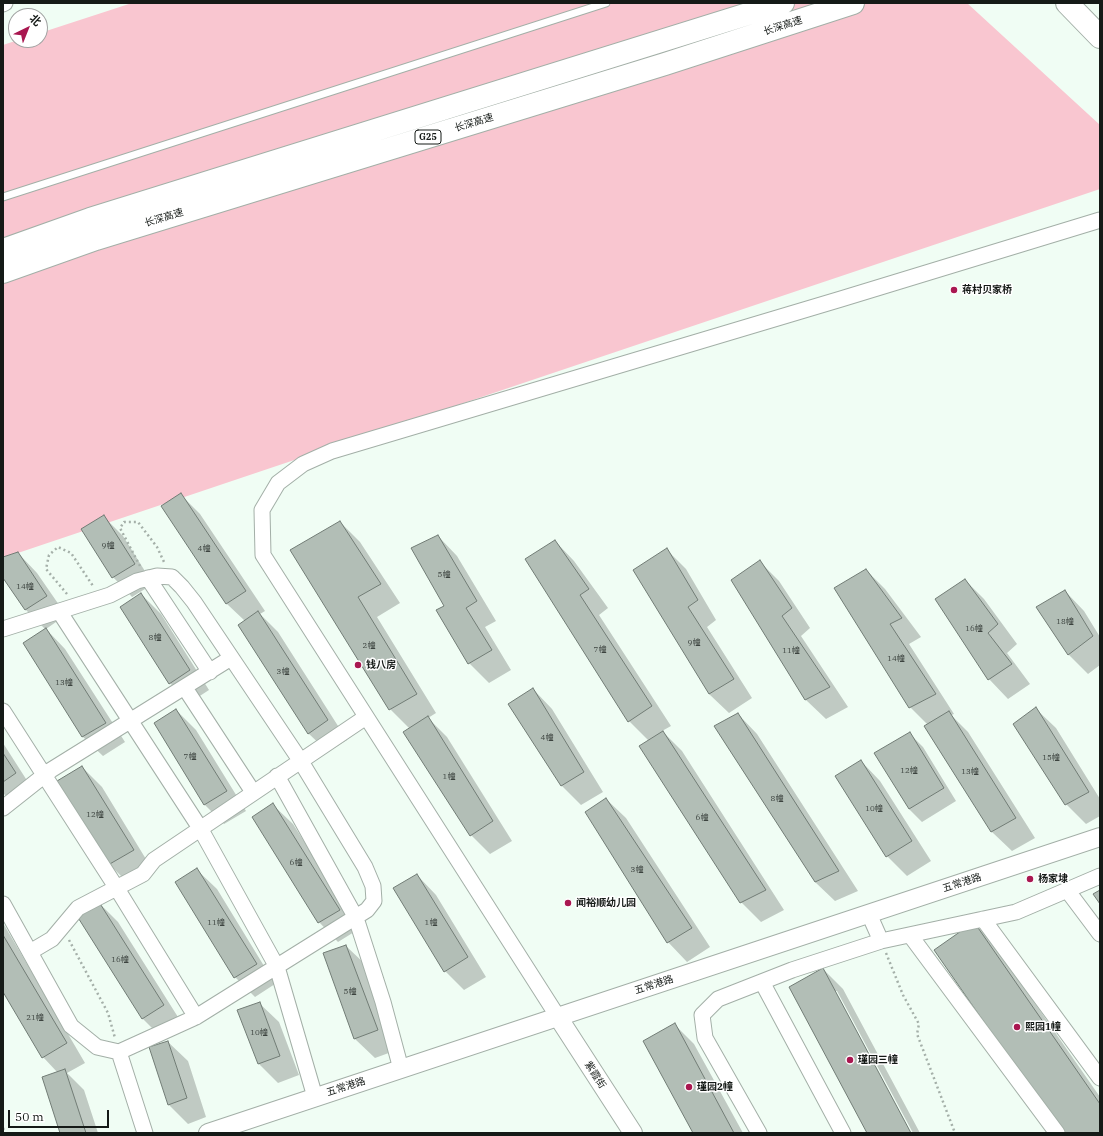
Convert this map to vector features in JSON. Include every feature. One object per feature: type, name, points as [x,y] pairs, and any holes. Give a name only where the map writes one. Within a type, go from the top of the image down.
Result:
[{"type":"main road","name":"长深高速","points":[[3,250],[90,219],[783,3]]},
{"type":"main road","name":"长深高速","points":[[3,272],[96,239],[658,67],[853,3]]},
{"type":"main road","points":[[1067,3],[1100,37]]},
{"type":"street","points":[[558,1017],[263,555],[262,510],[278,483],[303,464],[332,451],[1100,220]]},
{"type":"street","points":[[3,629],[101,598],[137,581],[157,576],[172,577],[194,602],[300,760],[365,868],[373,886],[374,901],[367,910],[356,918],[196,1017],[119,1052],[97,1047],[71,1026],[3,904]]},
{"type":"street","points":[[148,578],[210,672]]},
{"type":"street","points":[[59,611],[200,828],[277,967],[315,1097]]},
{"type":"street","points":[[3,808],[44,775],[131,722],[231,658]]},
{"type":"street","points":[[185,688],[253,792]]},
{"type":"street","points":[[3,711],[116,887],[196,1017]]},
{"type":"street","points":[[30,952],[52,939],[78,908],[143,874],[154,860],[300,760],[366,717]]},
{"type":"street","points":[[277,776],[356,918],[383,1002],[401,1069]]},
{"type":"street","name":"五常港路","points":[[208,1133],[1100,837]]},
{"type":"street","points":[[760,1133],[705,1038],[702,1015],[718,999],[792,970],[881,941],[1016,912],[1100,876]]},
{"type":"street","points":[[1067,890],[1100,934]]},
{"type":"street","points":[[869,914],[881,941]]},
{"type":"street","points":[[984,919],[1100,1078]]},
{"type":"street","points":[[910,935],[1057,1133]]},
{"type":"street","points":[[762,982],[843,1133]]},
{"type":"street","name":"紫霞街","points":[[558,1017],[633,1133]]},
{"type":"street","points":[[119,1052],[145,1133]]},
{"type":"lane","points":[[3,197],[606,3]]},
{"type":"path","points":[[148,578],[120,528],[124,522],[138,522],[157,547],[172,577]]},
{"type":"path","points":[[77,606],[46,569],[49,555],[58,547],[71,553],[101,598]]},
{"type":"path","points":[[62,927],[108,1013],[119,1052]]},
{"type":"path","points":[[881,941],[903,994],[919,1024],[917,1034],[955,1133]]},
{"type":"path","points":[[3,1128],[5,1133]]},
{"type":"shaded area","points":[[132,3],[967,3],[1100,125],[1100,189],[3,558],[3,45],[8,43],[8,48],[48,48],[48,30]]},
{"type":"building","points":[[181,493],[246,591],[226,604],[161,506]]},
{"type":"building","points":[[104,515],[135,564],[112,578],[81,529]]},
{"type":"building","points":[[340,521],[381,584],[358,597],[417,694],[389,710],[290,550]]},
{"type":"building","points":[[438,535],[477,601],[466,608],[492,650],[468,664],[436,610],[444,606],[411,548]]},
{"type":"building","points":[[555,540],[589,589],[580,595],[652,706],[628,722],[525,559]]},
{"type":"building","points":[[667,548],[698,600],[688,607],[734,679],[709,694],[633,570]]},
{"type":"building","points":[[18,552],[47,596],[25,610],[3,578],[3,557]]},
{"type":"building","points":[[760,560],[792,608],[782,616],[830,687],[805,700],[731,580]]},
{"type":"building","points":[[866,569],[902,618],[890,624],[936,694],[909,708],[834,588]]},
{"type":"building","points":[[965,579],[998,624],[988,633],[1012,664],[988,680],[935,599]]},
{"type":"building","points":[[1065,590],[1093,636],[1068,655],[1036,607]]},
{"type":"building","points":[[141,593],[190,670],[169,684],[120,607]]},
{"type":"building","points":[[258,611],[328,720],[308,734],[238,625]]},
{"type":"building","points":[[46,628],[106,723],[82,737],[23,643]]},
{"type":"building","points":[[533,688],[584,772],[561,786],[508,704]]},
{"type":"building","points":[[1036,707],[1089,792],[1065,805],[1013,724]]},
{"type":"building","points":[[176,709],[227,791],[204,805],[154,723]]},
{"type":"building","points":[[949,711],[1016,818],[991,832],[924,726]]},
{"type":"building","points":[[738,713],[839,871],[815,882],[714,726]]},
{"type":"building","points":[[428,716],[493,821],[470,836],[403,732]]},
{"type":"building","points":[[663,731],[766,890],[740,903],[639,746]]},
{"type":"building","points":[[910,732],[944,788],[909,809],[874,753]]},
{"type":"building","points":[[3,753],[16,773],[3,782]]},
{"type":"building","points":[[861,760],[912,841],[886,857],[835,776]]},
{"type":"building","points":[[82,766],[134,850],[108,865],[57,781]]},
{"type":"building","points":[[606,798],[692,928],[667,943],[585,812]]},
{"type":"building","points":[[273,803],[340,910],[318,923],[252,817]]},
{"type":"building","points":[[197,868],[257,964],[234,978],[175,882]]},
{"type":"building","points":[[417,874],[468,957],[444,972],[393,888]]},
{"type":"building","points":[[1100,890],[1100,904],[1093,894]]},
{"type":"building","points":[[99,902],[164,1005],[142,1019],[77,916]]},
{"type":"building","name":"熙园1幢","points":[[974,922],[1100,1104],[1100,1133],[1061,1133],[934,950]]},
{"type":"building","points":[[3,935],[67,1043],[42,1058],[3,992]]},
{"type":"building","points":[[346,945],[378,1030],[354,1039],[323,953]]},
{"type":"building","name":"瑾园三幢","points":[[823,968],[911,1133],[867,1133],[789,987]]},
{"type":"building","points":[[260,1002],[280,1056],[258,1064],[237,1010]]},
{"type":"building","name":"瑾园2幢","points":[[675,1023],[734,1133],[693,1133],[643,1041]]},
{"type":"building","points":[[168,1041],[187,1098],[168,1105],[149,1047]]},
{"type":"building","points":[[65,1069],[86,1133],[60,1133],[42,1077]]},
{"type":"place","name":"蒋村贝家桥","points":[[954,290]]},
{"type":"place","name":"钱八房","points":[[358,665]]},
{"type":"place","name":"杨家埭","points":[[1030,879]]},
{"type":"place","name":"闻裕顺幼儿园","points":[[568,903]]},
{"type":"place","name":"熙园1幢","points":[[1017,1027]]},
{"type":"place","name":"瑾园三幢","points":[[850,1060]]},
{"type":"place","name":"瑾园2幢","points":[[689,1087]]}]
